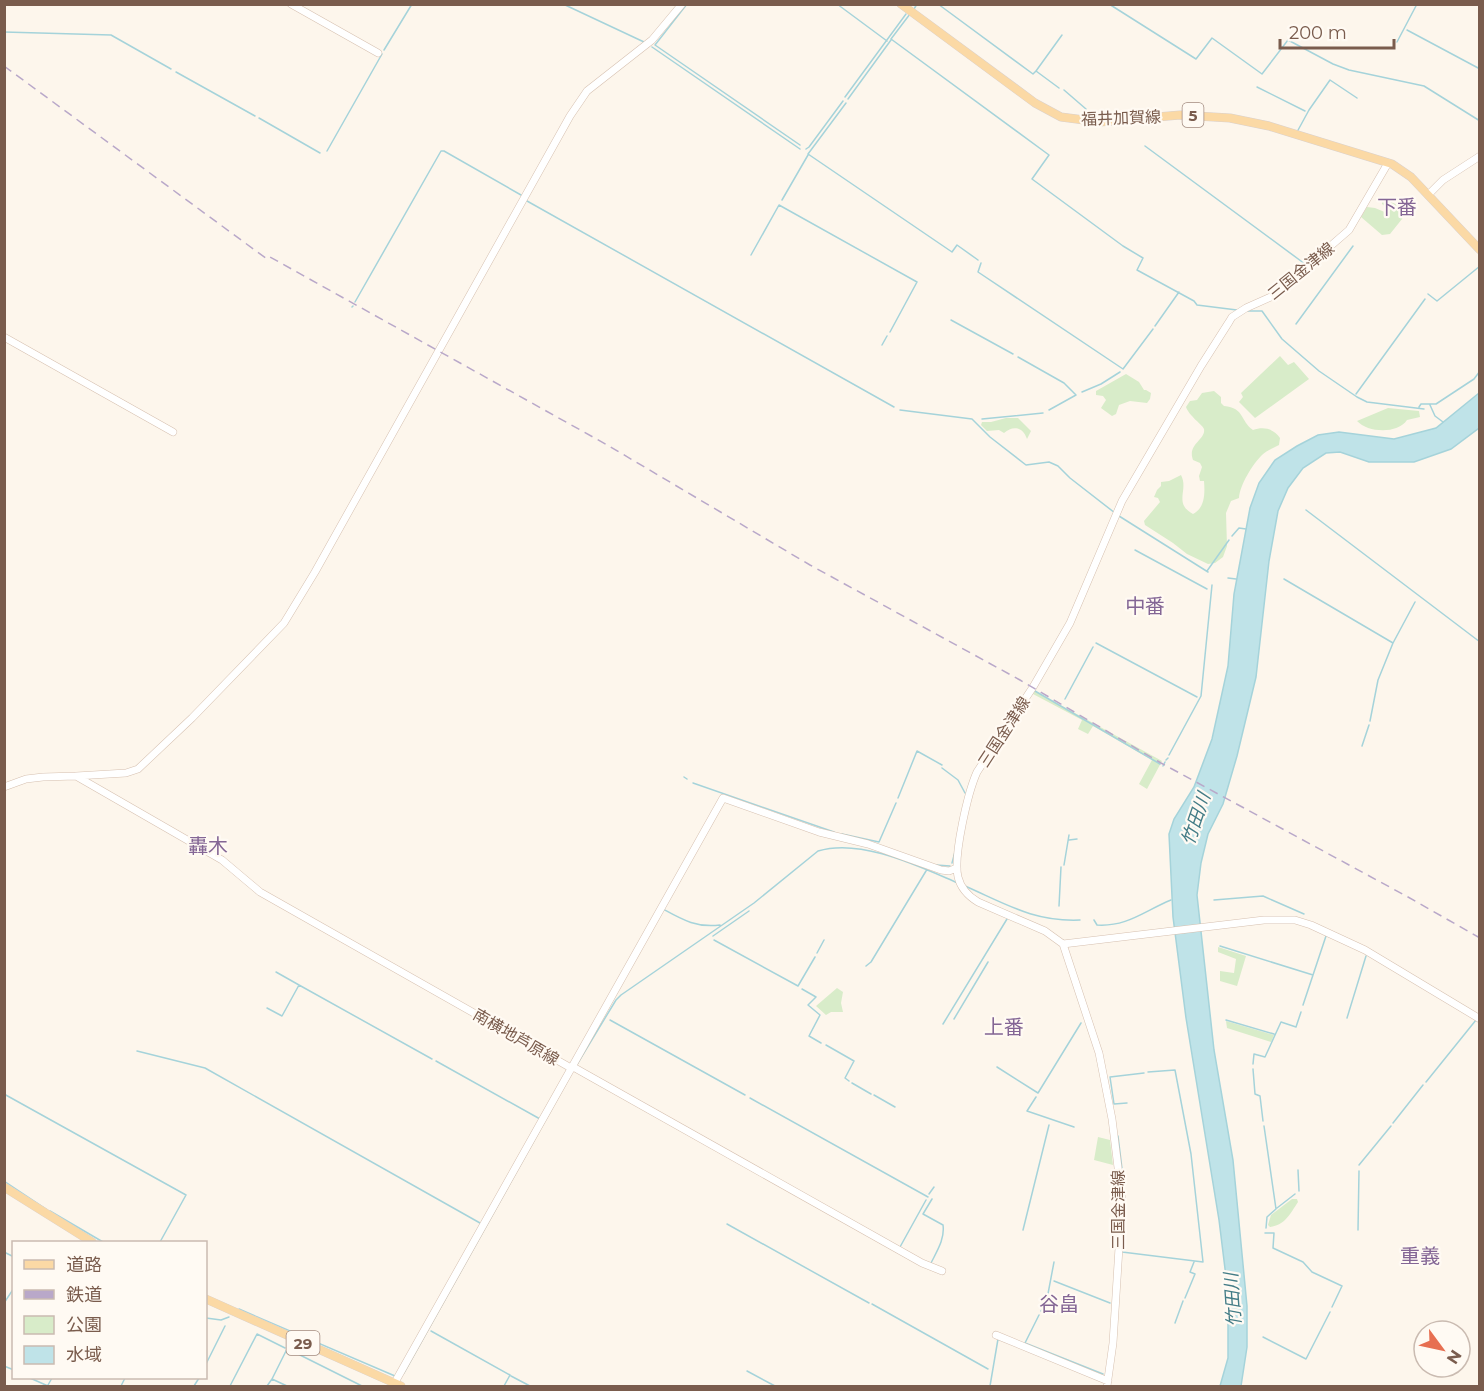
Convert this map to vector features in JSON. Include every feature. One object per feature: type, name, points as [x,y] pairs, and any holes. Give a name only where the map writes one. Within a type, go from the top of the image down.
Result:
[{"type":"main road","points":[[291,4],[378,53]]},
{"type":"main road","points":[[4,787],[26,779],[126,773],[138,769],[192,718],[284,623],[315,572],[570,116],[587,91],[652,40],[682,4]]},
{"type":"main road","name":"福井加賀線","points":[[901,4],[1035,103],[1061,117],[1100,122],[1180,115],[1230,118],[1269,126],[1388,162],[1407,174],[1479,250]]},
{"type":"main road","points":[[1428,195],[1443,180],[1479,156]]},
{"type":"main road","name":"三国金津線","points":[[957,868],[959,847],[977,772],[1033,687],[1070,623],[1116,513],[1201,366],[1232,317],[1273,296],[1349,230],[1388,162]]},
{"type":"main road","points":[[4,337],[173,432]]},
{"type":"main road","name":"南横地芦原線","points":[[76,776],[222,860],[260,892],[575,1069],[723,798],[819,832],[868,844],[941,870],[950,871],[957,868]]},
{"type":"main road","points":[[957,868],[961,886],[969,896],[1045,931],[1063,944],[1264,920],[1304,922],[1365,950],[1479,1019]]},
{"type":"main road","name":"三国金津線","points":[[1063,944],[1106,1076],[1120,1181],[1121,1228],[1108,1384]]},
{"type":"main road","points":[[398,1385],[575,1069],[900,1250],[942,1271]]},
{"type":"main road","points":[[4,1187],[90,1241]]},
{"type":"main road","name":"29","points":[[207,1299],[398,1385]]},
{"type":"main road","points":[[996,1335],[1108,1384]]},
{"type":"green space","points":[[1382,197],[1399,206],[1400,199],[1409,197],[1415,202],[1409,208],[1401,207],[1404,211],[1402,219],[1390,234],[1382,235],[1361,217],[1367,207],[1389,212],[1390,210],[1382,204]]},
{"type":"green space","points":[[1280,356],[1288,365],[1294,362],[1309,379],[1255,418],[1239,402],[1243,397],[1241,393]]},
{"type":"green space","points":[[1126,374],[1139,382],[1144,390],[1151,393],[1150,399],[1147,403],[1130,401],[1119,405],[1116,414],[1112,416],[1101,408],[1106,400],[1103,396],[1096,395],[1096,391]]},
{"type":"green space","points":[[1214,391],[1221,397],[1221,403],[1224,406],[1236,409],[1253,430],[1268,429],[1280,438],[1279,445],[1258,459],[1244,481],[1239,498],[1231,501],[1226,513],[1227,546],[1223,557],[1215,563],[1208,564],[1187,554],[1145,525],[1144,521],[1160,502],[1154,497],[1161,482],[1181,475],[1184,505],[1193,514],[1200,508],[1204,481],[1200,481],[1202,467],[1200,463],[1193,460],[1192,450],[1204,433],[1204,429],[1186,407],[1190,401],[1197,400],[1202,393]]},
{"type":"green space","points":[[1388,408],[1419,411],[1420,417],[1407,420],[1403,425],[1390,430],[1375,430],[1357,421]]},
{"type":"green space","points":[[1018,418],[1031,431],[1027,439],[1017,428],[1004,433],[999,430],[987,431],[981,425],[982,422]]},
{"type":"green space","points":[[1035,691],[1162,761],[1147,789],[1139,784],[1152,760],[1093,726],[1088,734],[1078,729],[1082,720],[1033,694]]},
{"type":"green space","points":[[1218,947],[1246,956],[1237,986],[1220,981],[1220,971],[1234,973],[1236,959],[1218,952]]},
{"type":"green space","points":[[837,988],[843,992],[841,1003],[843,1012],[831,1012],[826,1015],[816,1006]]},
{"type":"green space","points":[[1226,1021],[1274,1035],[1271,1042],[1227,1028]]},
{"type":"green space","points":[[1098,1137],[1110,1140],[1113,1165],[1094,1160]]},
{"type":"green space","points":[[1292,1199],[1297,1199],[1298,1202],[1290,1215],[1280,1224],[1270,1227],[1268,1225],[1271,1215]]},
{"type":"water","name":"竹田川","points":[[1479,393],[1479,428],[1451,449],[1414,462],[1369,462],[1340,452],[1326,453],[1303,468],[1288,488],[1278,511],[1269,561],[1256,677],[1223,804],[1208,834],[1197,895],[1214,1050],[1233,1160],[1247,1306],[1247,1347],[1241,1386],[1220,1386],[1228,1358],[1228,1293],[1173,917],[1169,834],[1174,819],[1194,787],[1212,739],[1228,666],[1234,594],[1250,508],[1259,483],[1275,460],[1318,435],[1339,432],[1394,439],[1436,428]]},
{"type":"waterway","points":[[384,50],[412,4]]},
{"type":"waterway","points":[[563,4],[644,42]]},
{"type":"waterway","points":[[687,4],[655,45],[800,145]]},
{"type":"waterway","points":[[837,4],[887,41]]},
{"type":"waterway","points":[[914,9],[917,4]]},
{"type":"waterway","points":[[938,4],[1033,74],[1036,71],[1059,88]]},
{"type":"waterway","points":[[1109,4],[1196,59],[1212,38],[1262,74],[1288,40],[1349,70],[1424,86],[1480,121]]},
{"type":"waterway","points":[[1397,42],[1417,4]]},
{"type":"waterway","points":[[845,97],[906,14]]},
{"type":"waterway","points":[[910,14],[891,39],[1049,155],[1032,179],[1123,246],[1143,258],[1137,270],[1194,301],[1197,305],[1237,310]]},
{"type":"waterway","points":[[1407,30],[1480,69]]},
{"type":"waterway","points":[[4,32],[111,35],[171,69]]},
{"type":"waterway","points":[[1036,71],[1062,35]]},
{"type":"waterway","points":[[848,99],[891,40]]},
{"type":"waterway","points":[[652,47],[800,149]]},
{"type":"waterway","points":[[327,151],[382,54]]},
{"type":"waterway","points":[[176,72],[255,116]]},
{"type":"waterway","points":[[1297,132],[1330,80],[1357,98]]},
{"type":"waterway","points":[[1257,87],[1305,111]]},
{"type":"waterway","points":[[1064,90],[1086,109]]},
{"type":"waterway","points":[[806,149],[843,101]]},
{"type":"waterway","points":[[846,103],[808,154],[952,252],[957,245],[978,260]]},
{"type":"waterway","points":[[259,118],[320,153]]},
{"type":"waterway","points":[[1145,146],[1305,264],[1295,272]]},
{"type":"waterway","points":[[355,302],[441,151],[521,195]]},
{"type":"waterway","points":[[782,200],[808,155]]},
{"type":"waterway","points":[[527,201],[894,407]]},
{"type":"waterway","points":[[751,255],[779,205],[917,282],[890,332]]},
{"type":"waterway","points":[[1296,324],[1353,246]]},
{"type":"waterway","points":[[981,263],[978,272],[1123,369],[1153,329]]},
{"type":"waterway","points":[[1428,294],[1437,301],[1480,266]]},
{"type":"waterway","points":[[1155,326],[1179,292]]},
{"type":"waterway","points":[[1356,394],[1425,299]]},
{"type":"waterway","points":[[1248,311],[1262,311],[1282,339],[1319,371],[1357,397],[1367,402],[1424,409]]},
{"type":"waterway","points":[[951,320],[1013,354]]},
{"type":"waterway","points":[[882,345],[887,336]]},
{"type":"waterway","points":[[1018,357],[1064,383],[1076,395],[1049,410]]},
{"type":"waterway","points":[[1419,407],[1421,404],[1436,404],[1474,379],[1480,371]]},
{"type":"waterway","points":[[1082,392],[1120,372]]},
{"type":"waterway","points":[[1430,405],[1435,416],[1443,422]]},
{"type":"waterway","points":[[900,410],[972,419],[990,437],[1026,465],[1049,462],[1058,466],[1115,513]]},
{"type":"waterway","points":[[982,419],[1043,413]]},
{"type":"waterway","points":[[1306,510],[1480,642]]},
{"type":"waterway","points":[[1119,516],[1208,572]]},
{"type":"waterway","points":[[1232,536],[1239,528],[1246,529]]},
{"type":"waterway","points":[[1207,571],[1229,540]]},
{"type":"waterway","points":[[1135,550],[1207,589]]},
{"type":"waterway","points":[[1228,578],[1236,579]]},
{"type":"waterway","points":[[1284,579],[1393,643]]},
{"type":"waterway","points":[[1169,755],[1201,696],[1212,585]]},
{"type":"waterway","points":[[1370,721],[1378,680],[1393,643],[1415,602]]},
{"type":"waterway","points":[[1096,643],[1197,697]]},
{"type":"waterway","points":[[1065,699],[1093,647]]},
{"type":"waterway","points":[[1035,691],[1160,764]]},
{"type":"waterway","points":[[1362,746],[1369,725]]},
{"type":"waterway","points":[[898,798],[917,751],[942,765]]},
{"type":"waterway","points":[[1163,766],[1165,762]]},
{"type":"waterway","points":[[942,768],[958,780],[965,793]]},
{"type":"waterway","points":[[693,783],[834,832]]},
{"type":"waterway","points":[[842,834],[879,842],[896,803]]},
{"type":"waterway","points":[[1064,865],[1069,835]]},
{"type":"waterway","points":[[1069,840],[1077,839]]},
{"type":"waterway","points":[[576,1066],[621,995],[754,903],[818,851],[835,848],[871,851],[907,862],[958,883]]},
{"type":"waterway","points":[[952,863],[955,852]]},
{"type":"waterway","points":[[936,865],[950,866]]},
{"type":"waterway","points":[[1059,906],[1061,867]]},
{"type":"waterway","points":[[866,966],[871,962],[926,871]]},
{"type":"waterway","points":[[965,886],[1034,915],[1080,920]]},
{"type":"waterway","points":[[1214,900],[1263,896],[1304,914]]},
{"type":"waterway","points":[[1094,920],[1097,925],[1126,921],[1171,900]]},
{"type":"waterway","points":[[663,909],[697,924],[720,925]]},
{"type":"waterway","points":[[713,936],[749,911]]},
{"type":"waterway","points":[[943,1024],[1007,919]]},
{"type":"waterway","points":[[1303,1005],[1326,936]]},
{"type":"waterway","points":[[714,940],[798,986],[815,957]]},
{"type":"waterway","points":[[817,953],[824,940]]},
{"type":"waterway","points":[[1220,946],[1313,975]]},
{"type":"waterway","points":[[1347,1018],[1366,956]]},
{"type":"waterway","points":[[954,1019],[988,962]]},
{"type":"waterway","points":[[267,1008],[282,1016],[299,985],[276,972]]},
{"type":"waterway","points":[[299,985],[432,1059]]},
{"type":"waterway","points":[[802,989],[816,997],[808,1005],[820,1015],[809,1036],[821,1043]]},
{"type":"waterway","points":[[1253,1064],[1254,1054],[1265,1057],[1281,1022],[1296,1027],[1301,1012]]},
{"type":"waterway","points":[[610,1020],[745,1095]]},
{"type":"waterway","points":[[1226,1020],[1274,1034]]},
{"type":"waterway","points":[[1426,1082],[1476,1020]]},
{"type":"waterway","points":[[997,1067],[1038,1093],[1081,1023]]},
{"type":"waterway","points":[[826,1045],[854,1061],[845,1078],[849,1081]]},
{"type":"waterway","points":[[137,1051],[205,1068],[480,1223]]},
{"type":"waterway","points":[[436,1061],[540,1119]]},
{"type":"waterway","points":[[1253,1069],[1255,1094],[1260,1096],[1263,1121]]},
{"type":"waterway","points":[[1122,1252],[1203,1262],[1191,1154],[1175,1070],[1148,1072]]},
{"type":"waterway","points":[[1127,1103],[1114,1104],[1110,1077],[1144,1073]]},
{"type":"waterway","points":[[404,1373],[569,1078]]},
{"type":"waterway","points":[[852,1083],[871,1094]]},
{"type":"waterway","points":[[1393,1123],[1423,1085]]},
{"type":"waterway","points":[[4,1094],[186,1195],[161,1241]]},
{"type":"waterway","points":[[874,1095],[895,1107]]},
{"type":"waterway","points":[[1036,1097],[1027,1111],[1074,1127]]},
{"type":"waterway","points":[[750,1098],[928,1197]]},
{"type":"waterway","points":[[1023,1230],[1049,1125]]},
{"type":"waterway","points":[[1264,1126],[1276,1209],[1267,1217],[1266,1228]]},
{"type":"waterway","points":[[1359,1165],[1391,1126]]},
{"type":"waterway","points":[[1118,1136],[1124,1185]]},
{"type":"waterway","points":[[1298,1170],[1299,1191]]},
{"type":"waterway","points":[[1358,1230],[1359,1171]]},
{"type":"waterway","points":[[4,1181],[46,1209]]},
{"type":"waterway","points":[[929,1194],[934,1187]]},
{"type":"waterway","points":[[1277,1208],[1295,1194]]},
{"type":"waterway","points":[[931,1263],[943,1235],[943,1225],[923,1214],[932,1199]]},
{"type":"waterway","points":[[900,1247],[926,1200]]},
{"type":"waterway","points":[[1123,1249],[1125,1210]]},
{"type":"waterway","points":[[50,1211],[101,1241]]},
{"type":"waterway","points":[[727,1224],[869,1303]]},
{"type":"waterway","points":[[1265,1233],[1274,1233],[1273,1248],[1303,1262],[1312,1272],[1342,1286],[1332,1307]]},
{"type":"waterway","points":[[4,1252],[12,1256]]},
{"type":"waterway","points":[[1041,1311],[1047,1299],[1054,1262]]},
{"type":"waterway","points":[[1185,1298],[1195,1274],[1190,1272],[1194,1262]]},
{"type":"waterway","points":[[1054,1281],[1110,1303]]},
{"type":"waterway","points":[[4,1303],[12,1291]]},
{"type":"waterway","points":[[1175,1323],[1183,1301]]},
{"type":"waterway","points":[[872,1304],[988,1369]]},
{"type":"waterway","points":[[239,1309],[395,1376]]},
{"type":"waterway","points":[[1263,1337],[1306,1359],[1330,1312]]},
{"type":"waterway","points":[[1039,1315],[1025,1343],[1103,1374]]},
{"type":"waterway","points":[[207,1318],[221,1320],[229,1317]]},
{"type":"waterway","points":[[207,1362],[225,1326]]},
{"type":"waterway","points":[[431,1331],[510,1375],[504,1386]]},
{"type":"waterway","points":[[230,1386],[257,1334],[285,1348]]},
{"type":"waterway","points":[[990,1386],[998,1339],[1000,1340]]},
{"type":"waterway","points":[[272,1379],[287,1349]]},
{"type":"waterway","points":[[290,1350],[362,1386]]},
{"type":"waterway","points":[[4,1366],[12,1369]]},
{"type":"waterway","points":[[747,1371],[775,1386]]},
{"type":"waterway","points":[[511,1376],[530,1386]]},
{"type":"waterway","points":[[32,1379],[48,1386]]},
{"type":"waterway","points":[[48,1385],[51,1379]]},
{"type":"waterway","points":[[121,1386],[124,1379]]},
{"type":"waterway","points":[[194,1386],[198,1379]]},
{"type":"waterway","points":[[267,1386],[272,1379],[287,1386]]},
{"type":"railway","points":[[4,66],[267,259],[270,257],[609,446],[810,565],[1020,680],[1161,763],[1480,938]]},
{"type":"district","name":"下番","points":[[1397,207]]},
{"type":"district","name":"中番","points":[[1145,606]]},
{"type":"district","name":"轟木","points":[[208,846]]},
{"type":"district","name":"上番","points":[[1004,1027]]},
{"type":"district","name":"重義","points":[[1420,1256]]},
{"type":"district","name":"谷畠","points":[[1059,1304]]}]
